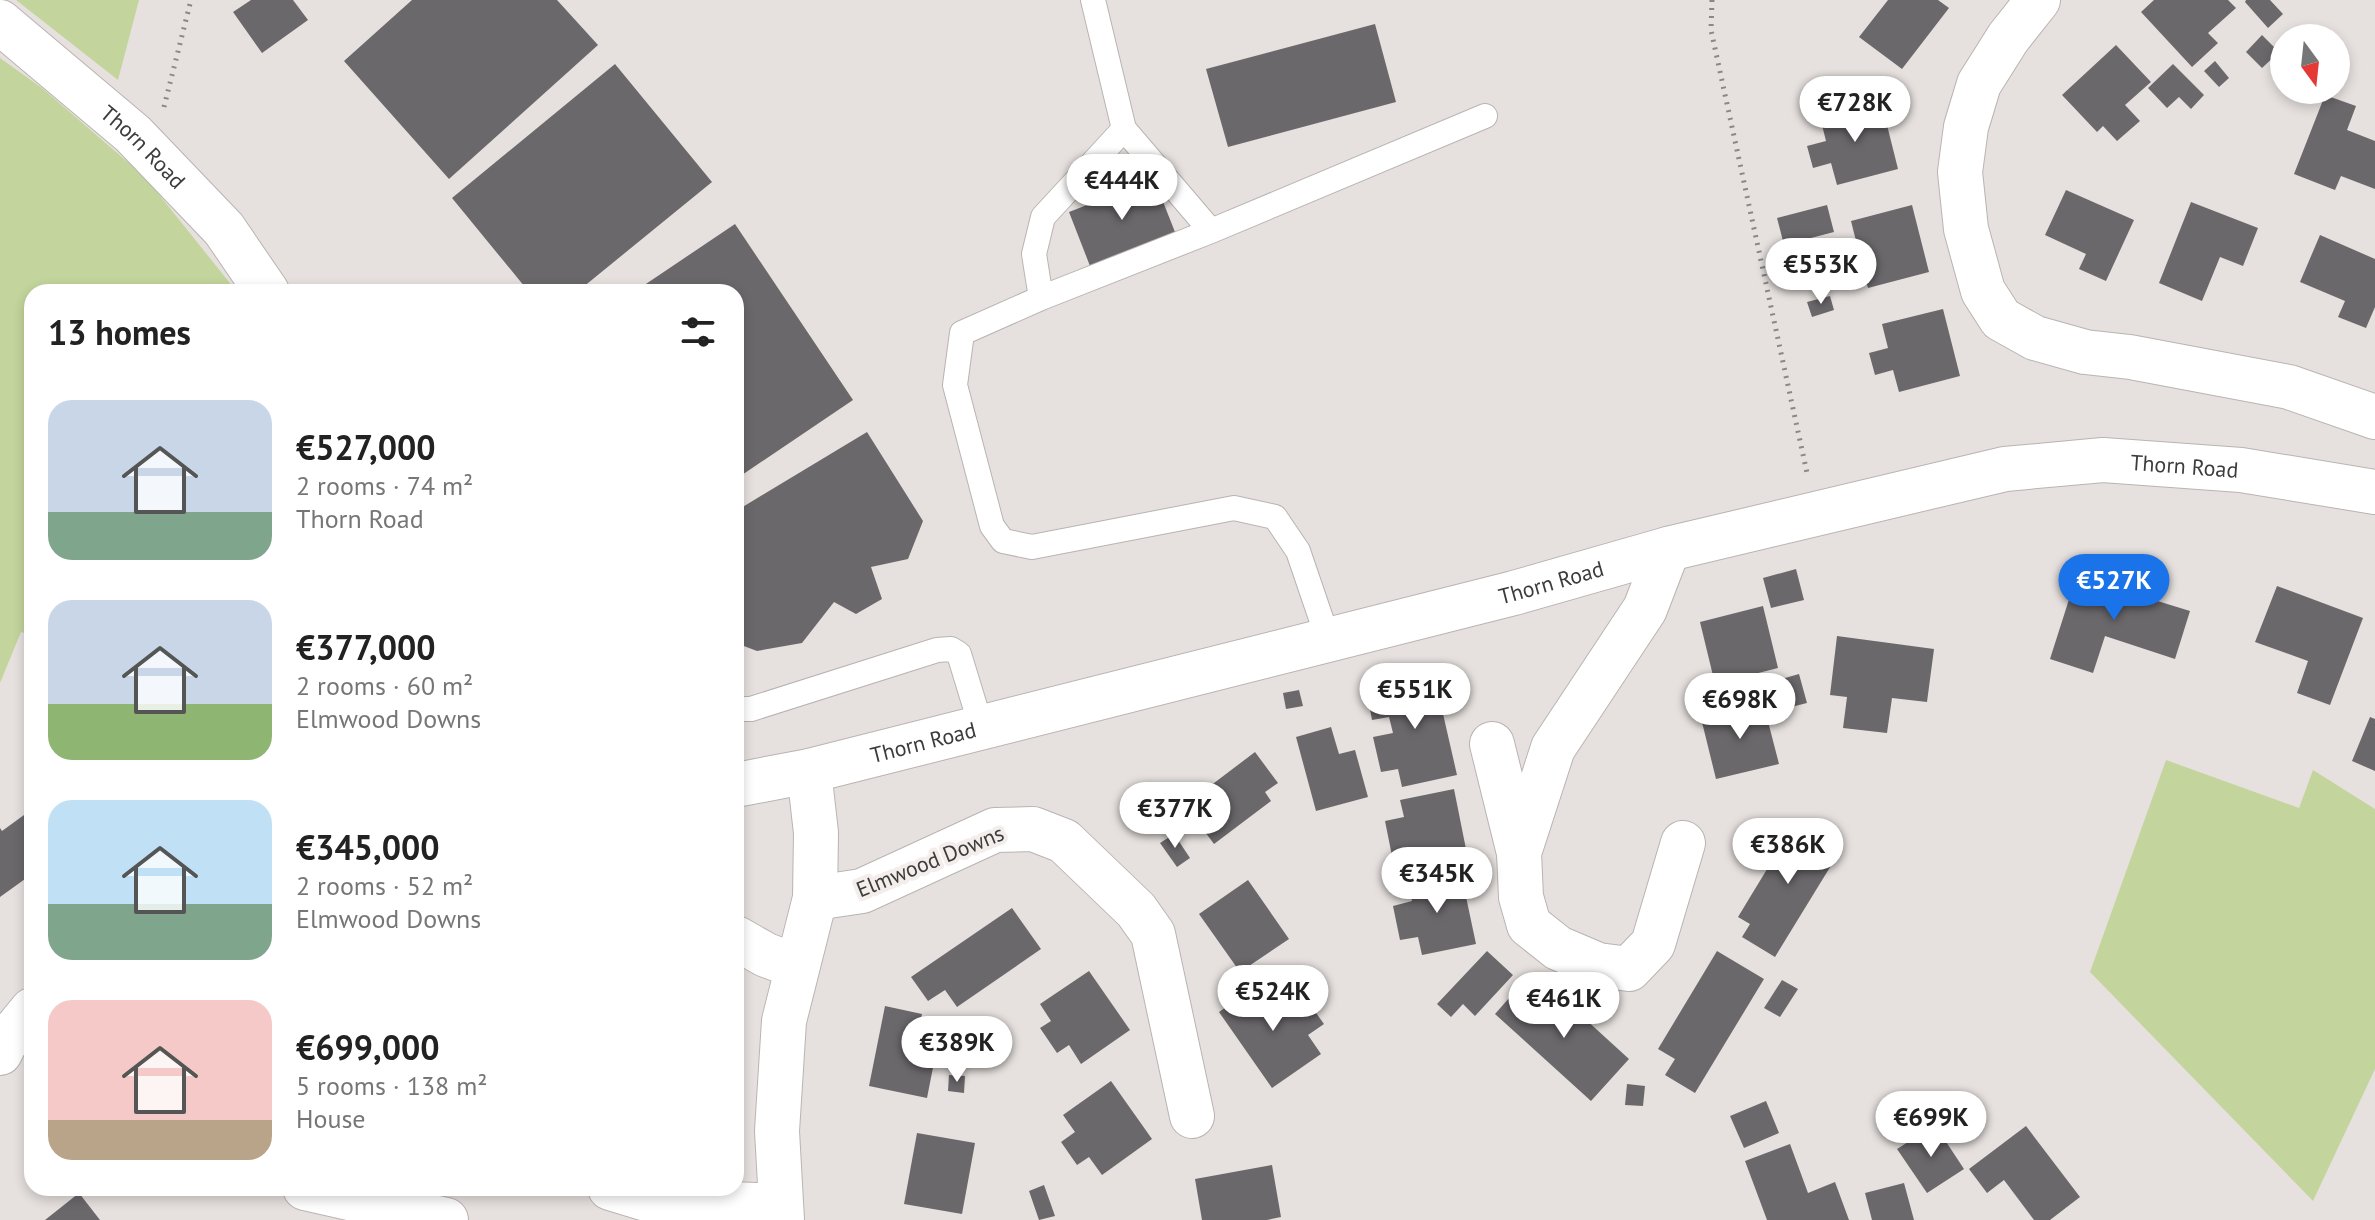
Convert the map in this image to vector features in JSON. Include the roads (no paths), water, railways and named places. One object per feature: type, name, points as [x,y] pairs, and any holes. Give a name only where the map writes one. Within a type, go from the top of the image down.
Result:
[{"type":"street","points":[[2038,0],[2008,38],[1979,84],[1966,127],[1960,172],[1966,229],[1983,291],[2001,319],[2035,338],[2085,352],[2130,357],[2289,387],[2375,417]]},
{"type":"street","name":"Thorn Road","points":[[0,22],[133,134],[224,229],[262,284]]},
{"type":"street","name":"Thorn Road","points":[[744,783],[809,771],[1514,593],[1668,549],[1816,512],[2005,469],[2103,460],[2241,470],[2375,490]]},
{"type":"street","points":[[1519,853],[1553,748],[1645,609],[1668,549]]},
{"type":"street","points":[[1492,744],[1519,853],[1521,897],[1529,925],[1558,948],[1598,965],[1629,969],[1653,944],[1683,843]]},
{"type":"street","points":[[636,1196],[653,1201],[781,1213],[777,1131],[784,1021],[815,898],[816,833],[809,771]]},
{"type":"street","name":"Elmwood Downs","points":[[815,898],[862,891],[995,830],[1033,829],[1064,841],[1136,910],[1153,934],[1192,1116]]},
{"type":"street","points":[[744,943],[796,966]]},
{"type":"street","points":[[0,1053],[24,1021]]},
{"type":"street","points":[[340,1196],[446,1220]]},
{"type":"lane","points":[[1093,0],[1124,129],[1211,231]]},
{"type":"lane","points":[[1328,639],[1298,551],[1275,517],[1234,508],[1032,547],[1003,541],[992,526],[955,385],[962,333],[1485,116]]},
{"type":"lane","points":[[1041,298],[1034,254],[1043,217],[1124,129]]},
{"type":"lane","points":[[744,709],[937,650],[951,649],[959,654],[981,726]]}]
